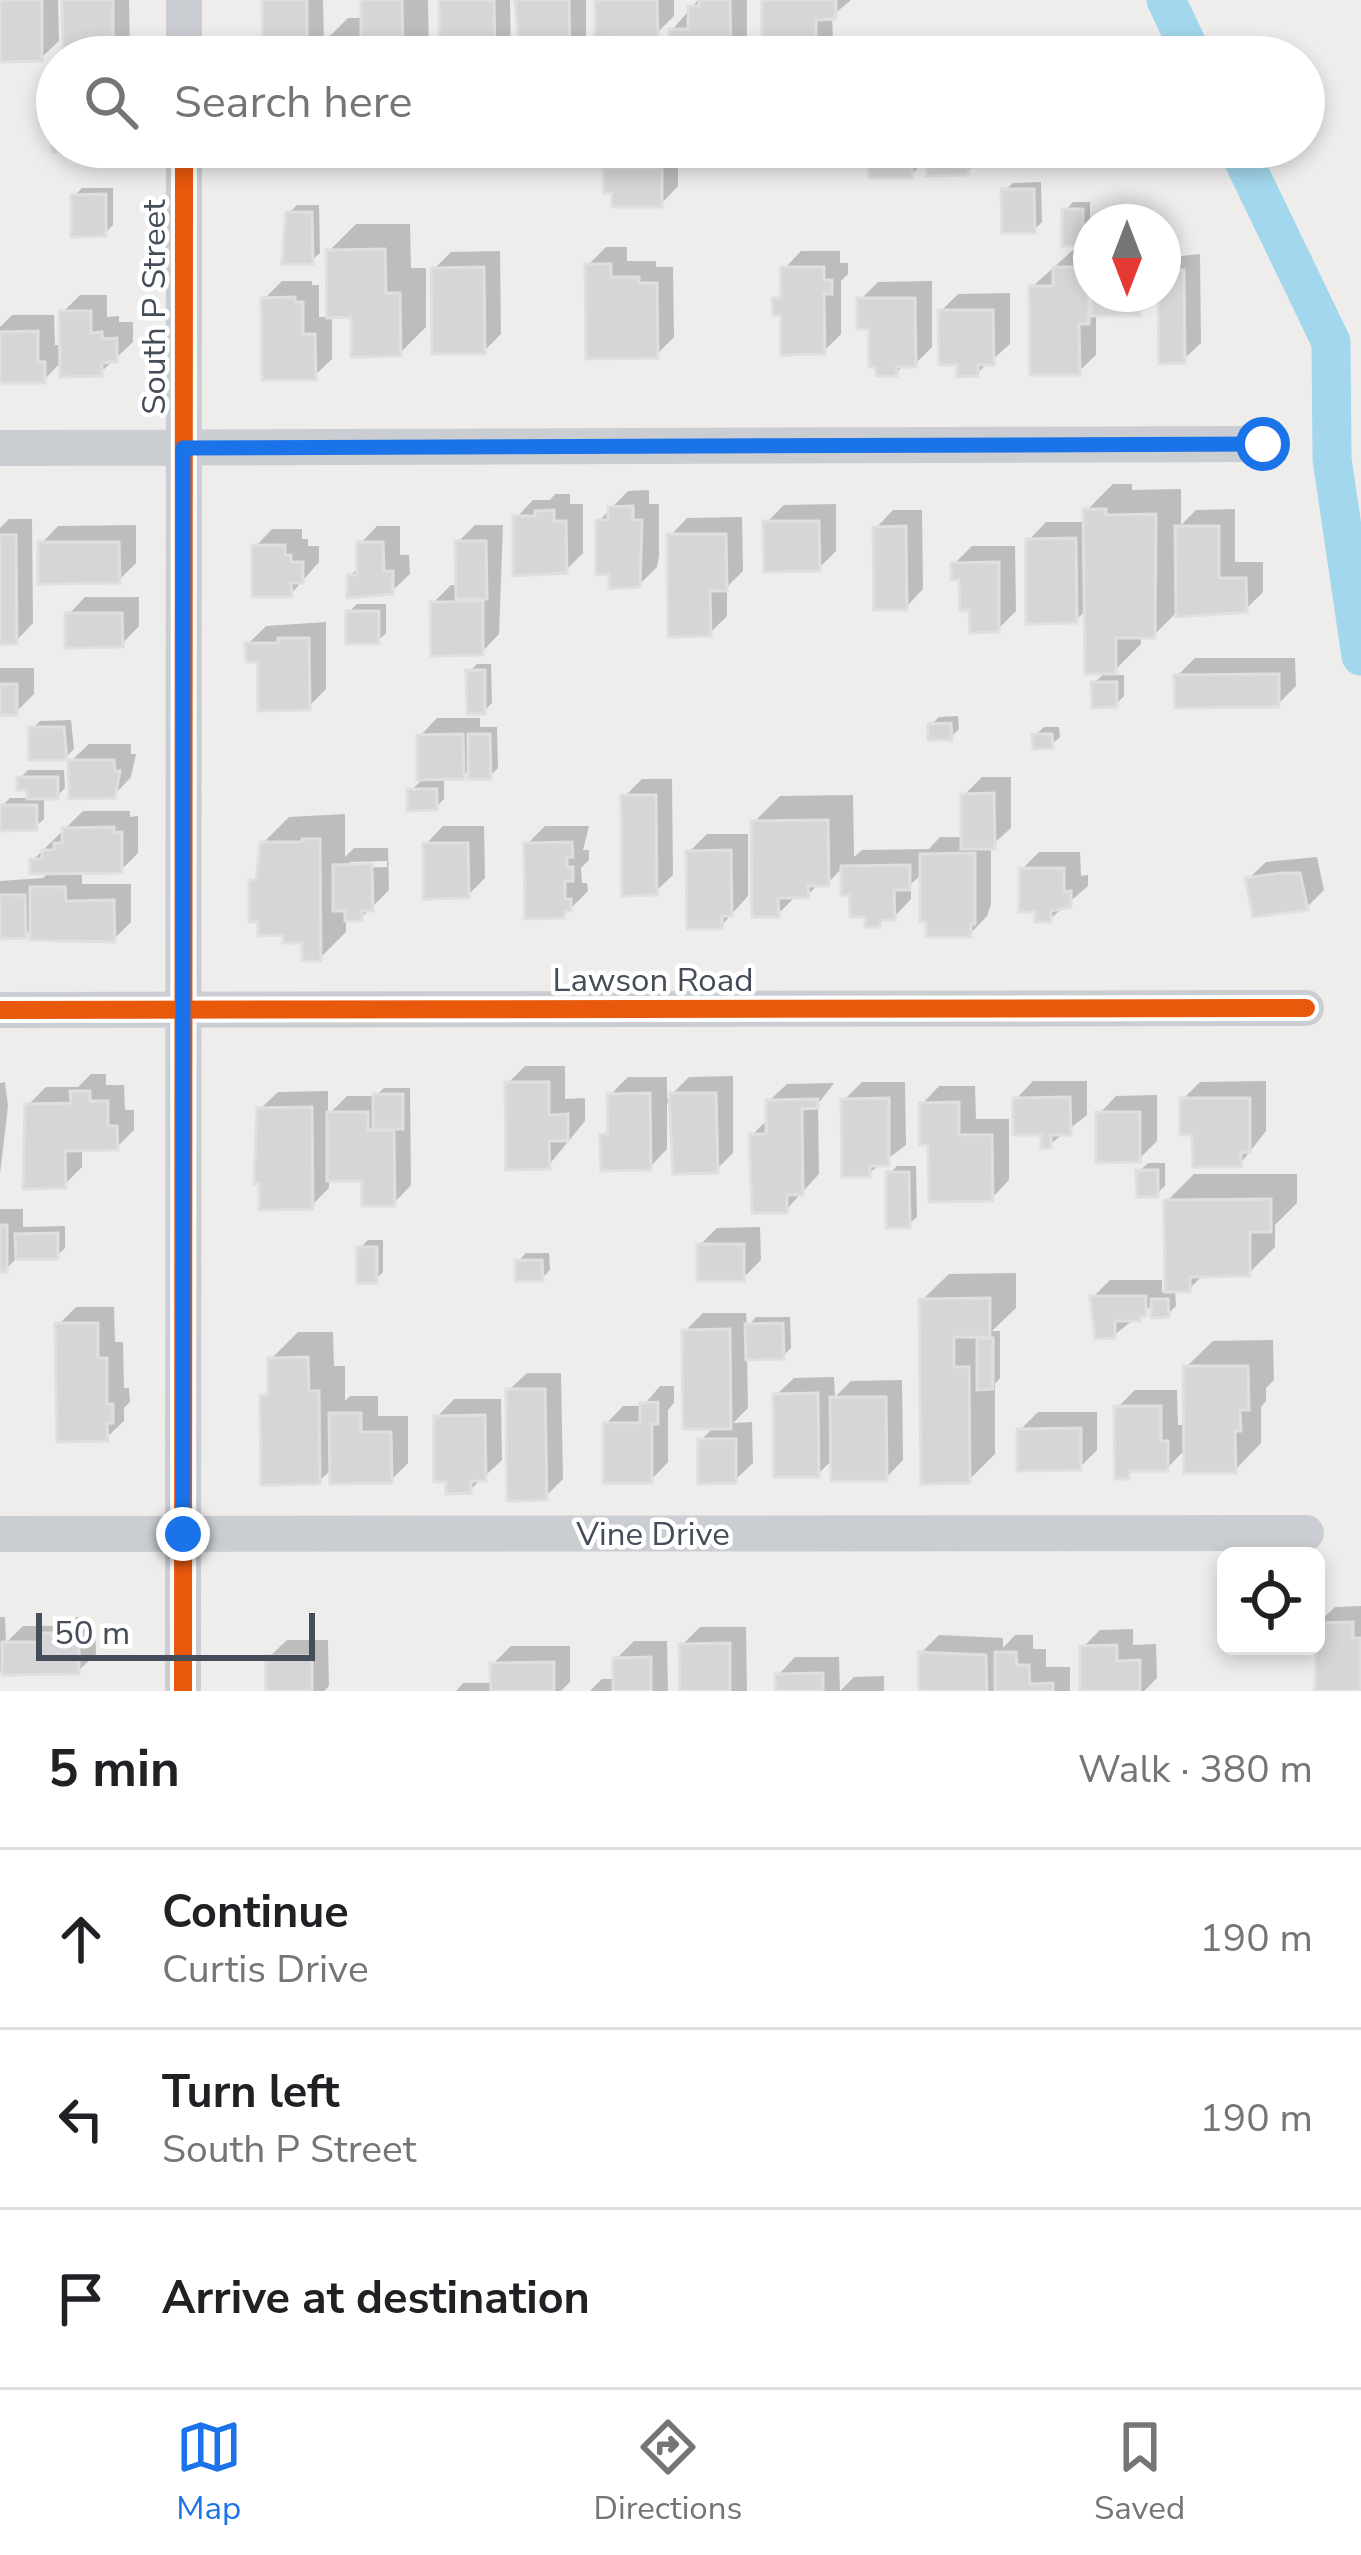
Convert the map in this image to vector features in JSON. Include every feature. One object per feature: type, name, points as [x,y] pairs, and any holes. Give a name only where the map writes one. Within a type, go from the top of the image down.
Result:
[{"type":"street","points":[[184,0],[184,36]]},
{"type":"street","name":"South P Street","points":[[183,1691],[184,168]]},
{"type":"street","points":[[0,448],[1263,444]]},
{"type":"street","name":"Lawson Road","points":[[0,1010],[1306,1008]]},
{"type":"street","name":"Vine Drive","points":[[0,1534],[1306,1533]]},
{"type":"building","points":[[0,0],[42,0],[36,61],[0,62]]},
{"type":"building","points":[[62,0],[113,0],[113,36],[63,36]]},
{"type":"building","points":[[262,0],[307,0],[307,36],[263,36]]},
{"type":"building","points":[[361,0],[402,0],[403,36],[361,36]]},
{"type":"building","points":[[439,0],[494,0],[495,36],[439,36]]},
{"type":"building","points":[[515,0],[569,0],[570,36],[518,36]]},
{"type":"building","points":[[595,0],[657,0],[658,36],[595,36]]},
{"type":"building","points":[[699,0],[730,0],[731,36],[669,36],[669,29],[688,29],[688,6],[699,6]]},
{"type":"building","points":[[762,0],[836,0],[836,19],[816,20],[816,36],[762,36]]},
{"type":"building","points":[[662,168],[662,207],[612,207],[612,193],[603,193],[603,169]]},
{"type":"building","points":[[869,168],[912,168],[912,178],[869,178]]},
{"type":"building","points":[[927,168],[968,168],[968,175],[927,176]]},
{"type":"building","points":[[1001,189],[1034,189],[1035,233],[1002,233]]},
{"type":"building","points":[[106,194],[106,236],[71,237],[71,195]]},
{"type":"building","points":[[1062,209],[1073,209],[1073,246],[1062,246]]},
{"type":"building","points":[[286,212],[312,212],[313,264],[282,264]]},
{"type":"building","points":[[385,249],[386,293],[400,293],[401,356],[351,357],[351,317],[327,318],[326,250]]},
{"type":"building","points":[[585,264],[611,264],[611,277],[639,277],[639,283],[657,283],[658,358],[586,359]]},
{"type":"building","points":[[484,267],[485,354],[432,354],[431,268]]},
{"type":"building","points":[[781,267],[824,267],[824,280],[832,280],[832,294],[824,294],[825,354],[781,355],[781,315],[773,315],[772,298],[781,298]]},
{"type":"building","points":[[1053,267],[1073,267],[1073,312],[1089,312],[1089,324],[1079,324],[1080,375],[1030,375],[1029,286],[1053,286]]},
{"type":"building","points":[[1184,270],[1185,363],[1159,364],[1158,312],[1181,312]]},
{"type":"building","points":[[295,297],[295,302],[303,302],[303,334],[315,334],[316,380],[262,380],[261,298]]},
{"type":"building","points":[[857,298],[915,298],[916,367],[896,367],[897,376],[876,376],[876,367],[869,367],[869,329],[857,329]]},
{"type":"building","points":[[938,310],[993,310],[994,365],[978,365],[978,376],[957,377],[957,365],[939,365]]},
{"type":"building","points":[[59,311],[91,311],[91,333],[102,332],[102,339],[117,338],[117,362],[102,363],[102,376],[60,377]]},
{"type":"building","points":[[1091,312],[1141,312],[1141,316],[1091,316]]},
{"type":"building","points":[[38,331],[38,362],[45,362],[45,383],[0,383],[0,332]]},
{"type":"building","points":[[633,506],[633,520],[642,520],[640,587],[609,589],[609,574],[596,575],[596,520],[608,520],[608,507]]},
{"type":"building","points":[[1083,509],[1106,509],[1106,515],[1156,514],[1155,638],[1116,638],[1116,674],[1085,674]]},
{"type":"building","points":[[554,510],[554,521],[566,521],[567,573],[513,576],[513,516]]},
{"type":"building","points":[[763,521],[819,521],[820,571],[764,572]]},
{"type":"building","points":[[906,526],[907,610],[874,610],[873,527]]},
{"type":"building","points":[[1175,526],[1219,526],[1219,578],[1246,578],[1247,612],[1176,617]]},
{"type":"building","points":[[667,534],[726,534],[727,591],[710,591],[711,636],[668,637]]},
{"type":"building","points":[[0,535],[16,535],[17,644],[0,644]]},
{"type":"building","points":[[1076,538],[1077,623],[1026,624],[1026,539]]},
{"type":"building","points":[[455,541],[486,541],[487,599],[456,599]]},
{"type":"building","points":[[38,542],[119,542],[120,583],[38,584]]},
{"type":"building","points":[[357,542],[383,542],[384,571],[393,571],[393,594],[347,598],[347,575],[357,575]]},
{"type":"building","points":[[252,545],[285,545],[291,562],[303,562],[303,583],[291,583],[292,597],[252,597]]},
{"type":"building","points":[[999,562],[999,632],[970,633],[969,610],[960,611],[959,580],[951,580],[951,563]]},
{"type":"building","points":[[483,601],[483,655],[431,656],[430,602]]},
{"type":"building","points":[[346,611],[379,611],[379,644],[346,644]]},
{"type":"building","points":[[65,613],[122,613],[123,647],[65,648]]},
{"type":"building","points":[[278,638],[309,638],[310,710],[258,711],[258,662],[246,662],[245,643],[278,643]]},
{"type":"building","points":[[466,670],[485,670],[485,714],[467,714]]},
{"type":"building","points":[[1279,674],[1279,707],[1175,708],[1174,675]]},
{"type":"building","points":[[1091,682],[1117,682],[1117,707],[1092,708]]},
{"type":"building","points":[[0,684],[17,684],[17,715],[0,715]]},
{"type":"building","points":[[951,723],[952,740],[928,740],[928,724]]},
{"type":"building","points":[[29,727],[64,727],[67,760],[29,760]]},
{"type":"building","points":[[463,734],[464,779],[417,780],[417,735]]},
{"type":"building","points":[[468,734],[490,734],[491,779],[468,779]]},
{"type":"building","points":[[1032,734],[1052,734],[1053,748],[1033,749]]},
{"type":"building","points":[[68,760],[114,760],[115,771],[120,771],[115,798],[69,799]]},
{"type":"building","points":[[17,777],[58,777],[58,799],[27,799],[27,790],[17,790]]},
{"type":"building","points":[[407,789],[437,789],[437,810],[407,811]]},
{"type":"building","points":[[994,793],[995,849],[961,849],[961,794]]},
{"type":"building","points":[[621,795],[656,795],[657,895],[622,896]]},
{"type":"building","points":[[0,805],[37,805],[37,830],[0,831]]},
{"type":"building","points":[[828,820],[829,886],[808,886],[809,898],[778,898],[779,917],[752,917],[751,821]]},
{"type":"building","points":[[114,827],[114,833],[122,832],[122,873],[30,874],[30,859],[42,859],[42,850],[54,850],[54,843],[62,843],[62,828]]},
{"type":"building","points":[[320,839],[321,961],[302,961],[302,943],[283,943],[283,935],[258,936],[258,922],[249,922],[249,880],[256,880],[260,842]]},
{"type":"building","points":[[572,842],[573,857],[567,857],[567,867],[573,867],[573,881],[565,881],[571,911],[565,911],[565,918],[525,919],[524,843]]},
{"type":"building","points":[[423,843],[468,843],[469,898],[423,899]]},
{"type":"building","points":[[731,850],[732,916],[722,916],[722,929],[687,929],[686,851]]},
{"type":"building","points":[[975,853],[971,937],[926,937],[926,922],[920,922],[920,854]]},
{"type":"building","points":[[372,864],[373,911],[362,911],[362,921],[345,921],[345,911],[333,911],[333,865]]},
{"type":"building","points":[[910,865],[910,890],[894,890],[895,920],[865,927],[865,917],[850,917],[849,895],[841,895],[841,866]]},
{"type":"building","points":[[1019,868],[1064,868],[1064,892],[1071,891],[1071,907],[1051,911],[1051,922],[1035,922],[1035,912],[1019,912]]},
{"type":"building","points":[[1300,873],[1308,910],[1253,917],[1245,878]]},
{"type":"building","points":[[30,887],[65,887],[66,901],[114,900],[115,942],[30,940]]},
{"type":"building","points":[[0,895],[25,895],[26,938],[0,939]]},
{"type":"building","points":[[505,1082],[549,1082],[549,1115],[568,1114],[568,1141],[549,1141],[550,1169],[506,1170]]},
{"type":"building","points":[[70,1091],[90,1091],[90,1101],[108,1101],[108,1126],[117,1126],[118,1150],[65,1151],[66,1188],[23,1189],[25,1104],[71,1103]]},
{"type":"building","points":[[650,1093],[651,1170],[601,1171],[600,1135],[608,1135],[607,1094]]},
{"type":"building","points":[[669,1093],[716,1093],[718,1173],[673,1174]]},
{"type":"building","points":[[373,1094],[403,1094],[403,1129],[373,1129]]},
{"type":"building","points":[[1070,1097],[1071,1135],[1051,1135],[1051,1148],[1041,1148],[1041,1135],[1013,1135],[1013,1098]]},
{"type":"building","points":[[889,1098],[889,1166],[870,1166],[870,1177],[842,1177],[841,1099]]},
{"type":"building","points":[[1180,1098],[1250,1098],[1250,1152],[1241,1153],[1241,1167],[1193,1167],[1192,1135],[1180,1135]]},
{"type":"building","points":[[818,1099],[818,1108],[802,1109],[803,1195],[787,1195],[787,1213],[752,1213],[749,1134],[766,1134],[766,1100]]},
{"type":"building","points":[[959,1102],[959,1135],[992,1135],[993,1201],[929,1202],[928,1145],[919,1145],[919,1103]]},
{"type":"building","points":[[312,1107],[313,1209],[259,1210],[259,1184],[254,1184],[257,1108]]},
{"type":"building","points":[[327,1112],[368,1112],[368,1130],[394,1130],[395,1206],[362,1206],[362,1181],[327,1181]]},
{"type":"building","points":[[1096,1112],[1140,1112],[1140,1162],[1096,1163]]},
{"type":"building","points":[[1136,1170],[1158,1170],[1158,1197],[1137,1197]]},
{"type":"building","points":[[886,1172],[909,1172],[910,1228],[886,1228]]},
{"type":"building","points":[[1271,1199],[1271,1232],[1250,1232],[1250,1276],[1190,1277],[1190,1292],[1165,1292],[1164,1200]]},
{"type":"building","points":[[0,1225],[7,1225],[7,1272],[0,1272]]},
{"type":"building","points":[[58,1233],[58,1259],[16,1259],[15,1234]]},
{"type":"building","points":[[697,1244],[744,1244],[744,1281],[697,1281]]},
{"type":"building","points":[[357,1247],[377,1247],[377,1283],[357,1283]]},
{"type":"building","points":[[515,1260],[542,1260],[543,1281],[515,1281]]},
{"type":"building","points":[[1090,1296],[1146,1296],[1146,1316],[1140,1321],[1115,1321],[1115,1338],[1095,1339]]},
{"type":"building","points":[[990,1298],[990,1337],[954,1337],[954,1367],[969,1367],[970,1483],[921,1484],[919,1299]]},
{"type":"building","points":[[1151,1299],[1168,1299],[1169,1317],[1151,1318]]},
{"type":"building","points":[[55,1323],[98,1323],[98,1358],[107,1358],[107,1404],[113,1404],[108,1441],[57,1442]]},
{"type":"building","points":[[783,1323],[784,1359],[746,1360],[745,1324]]},
{"type":"building","points":[[730,1329],[731,1429],[683,1429],[682,1330]]},
{"type":"building","points":[[977,1338],[993,1338],[993,1389],[977,1390]]},
{"type":"building","points":[[308,1357],[309,1391],[319,1391],[320,1484],[261,1485],[260,1395],[268,1395],[268,1358]]},
{"type":"building","points":[[1183,1366],[1248,1366],[1249,1410],[1240,1410],[1241,1431],[1235,1431],[1236,1473],[1184,1473]]},
{"type":"building","points":[[506,1389],[545,1389],[547,1500],[507,1501]]},
{"type":"building","points":[[818,1393],[819,1477],[774,1477],[773,1394]]},
{"type":"building","points":[[830,1397],[886,1397],[887,1481],[831,1481]]},
{"type":"building","points":[[658,1402],[658,1424],[652,1424],[652,1483],[603,1483],[603,1423],[640,1423],[640,1403]]},
{"type":"building","points":[[1114,1406],[1161,1406],[1161,1441],[1168,1441],[1168,1471],[1129,1471],[1129,1479],[1115,1479]]},
{"type":"building","points":[[329,1413],[361,1413],[361,1432],[391,1432],[392,1483],[330,1484]]},
{"type":"building","points":[[485,1415],[486,1481],[471,1481],[471,1493],[446,1494],[446,1482],[434,1482],[434,1416]]},
{"type":"building","points":[[1081,1428],[1081,1470],[1017,1471],[1017,1429]]},
{"type":"building","points":[[698,1439],[736,1439],[736,1483],[698,1484]]},
{"type":"building","points":[[1353,1622],[1353,1638],[1361,1638],[1361,1691],[1315,1691],[1316,1655],[1325,1655],[1325,1623]]},
{"type":"building","points":[[41,1633],[65,1633],[65,1641],[79,1641],[79,1674],[2,1675],[2,1642],[41,1642]]},
{"type":"building","points":[[730,1643],[730,1691],[680,1691],[679,1644]]},
{"type":"building","points":[[1117,1645],[1117,1661],[1140,1660],[1140,1691],[1080,1691],[1080,1646]]},
{"type":"building","points":[[918,1652],[986,1655],[987,1691],[919,1691]]},
{"type":"building","points":[[995,1652],[1016,1652],[1017,1665],[1029,1665],[1030,1684],[1053,1683],[1053,1691],[995,1691]]},
{"type":"building","points":[[266,1656],[312,1656],[312,1691],[266,1691]]},
{"type":"building","points":[[651,1657],[651,1691],[613,1691],[613,1658]]},
{"type":"building","points":[[554,1662],[554,1691],[491,1691],[490,1663]]},
{"type":"building","points":[[823,1673],[823,1691],[775,1691],[775,1674]]},
{"type":"waterway","points":[[1166,0],[1183,36]]},
{"type":"waterway","points":[[1247,168],[1331,342],[1332,459],[1361,656]]},
{"type":"cycle path","points":[[183,1691],[184,168]]},
{"type":"cycle path","points":[[0,1010],[1306,1008]]},
{"type":"route","points":[[183,1534],[183,448],[1263,444]]}]
